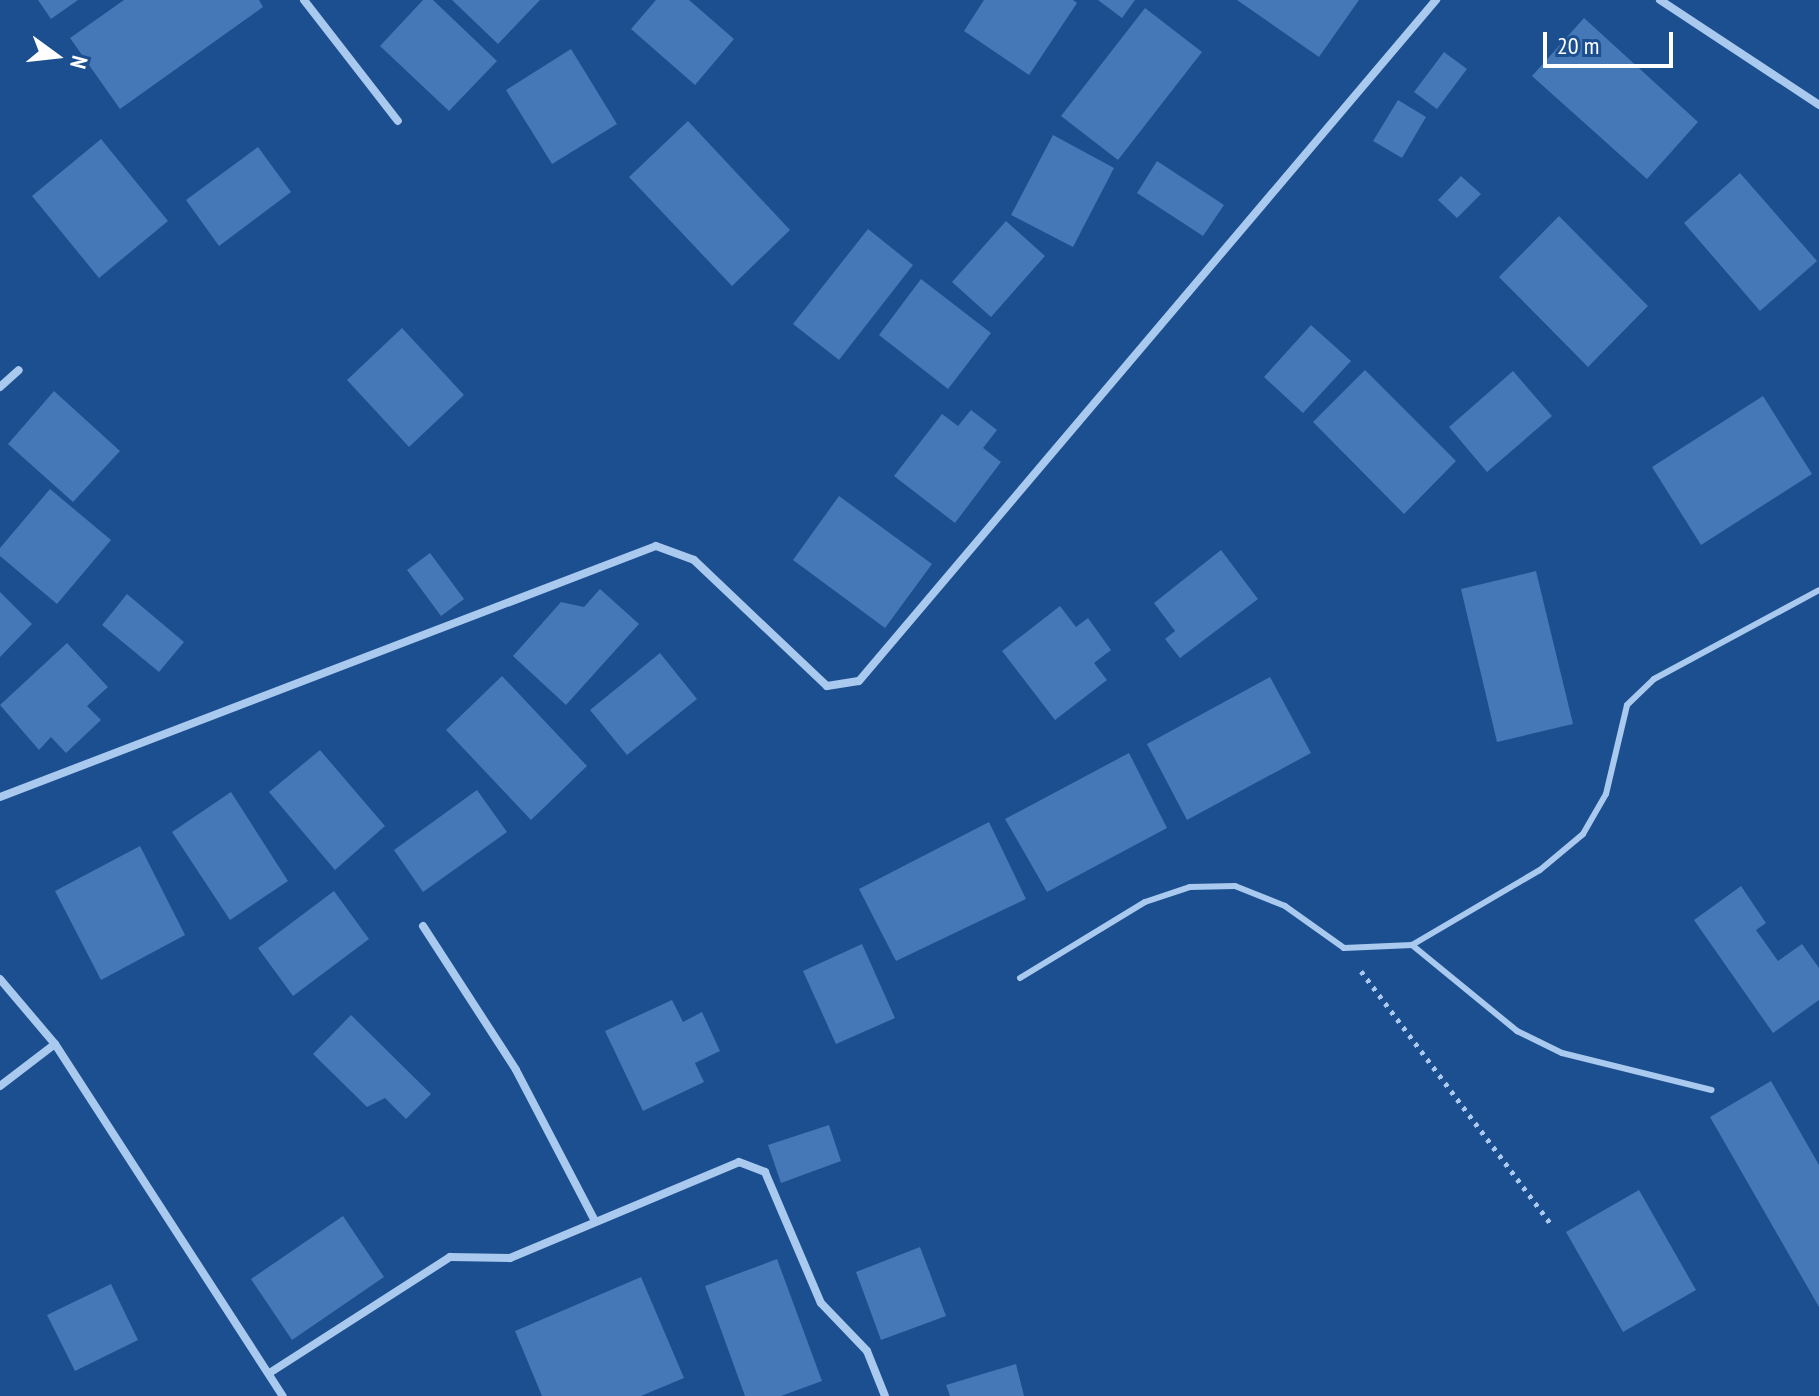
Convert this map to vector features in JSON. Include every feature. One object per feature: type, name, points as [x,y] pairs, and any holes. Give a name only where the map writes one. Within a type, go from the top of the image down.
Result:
[{"type":"street","points":[[304,0],[398,121]]},
{"type":"street","points":[[1660,0],[1819,105]]},
{"type":"street","points":[[0,797],[656,546],[694,560],[827,686],[859,681],[1432,1]]},
{"type":"street","points":[[0,387],[19,370]]},
{"type":"street","points":[[423,926],[516,1070],[595,1221]]},
{"type":"street","points":[[0,979],[55,1044],[165,1218],[271,1372],[283,1396]]},
{"type":"street","points":[[0,1086],[55,1044]]},
{"type":"street","points":[[271,1372],[450,1257],[510,1258],[739,1162],[765,1172],[821,1303],[867,1351],[885,1396]]},
{"type":"lane","points":[[1020,978],[1145,902],[1190,887],[1235,886],[1285,906],[1344,948],[1412,945],[1540,870],[1583,834],[1606,794],[1627,705],[1654,679],[1819,590]]},
{"type":"lane","points":[[1412,945],[1485,1010],[1528,1037],[1562,1053],[1711,1090]]},
{"type":"path","points":[[1344,948],[1550,1223]]},
{"type":"building","points":[[38,0],[78,0],[51,19]]},
{"type":"building","points":[[124,0],[259,0],[263,7],[120,109],[70,38]]},
{"type":"building","points":[[423,0],[433,0],[497,61],[449,111],[380,46]]},
{"type":"building","points":[[452,0],[540,0],[498,44]]},
{"type":"building","points":[[656,0],[689,0],[734,39],[695,85],[631,29]]},
{"type":"building","points":[[984,0],[1073,0],[1077,3],[1029,75],[964,31]]},
{"type":"building","points":[[1098,0],[1135,0],[1122,18]]},
{"type":"building","points":[[1237,0],[1359,0],[1319,57]]},
{"type":"building","points":[[1145,8],[1202,52],[1118,160],[1061,116]]},
{"type":"building","points":[[1584,18],[1698,122],[1647,179],[1532,76]]},
{"type":"building","points":[[571,49],[617,124],[552,164],[506,90]]},
{"type":"building","points":[[1444,52],[1467,69],[1437,109],[1414,92]]},
{"type":"building","points":[[1398,100],[1426,117],[1402,158],[1373,141]]},
{"type":"building","points":[[688,121],[790,230],[732,286],[629,177]]},
{"type":"building","points":[[1053,135],[1114,168],[1073,247],[1011,215]]},
{"type":"building","points":[[101,139],[168,221],[99,278],[32,196]]},
{"type":"building","points":[[258,147],[291,192],[219,246],[186,200]]},
{"type":"building","points":[[1157,161],[1224,205],[1203,236],[1137,193]]},
{"type":"building","points":[[1740,173],[1817,261],[1760,311],[1684,223]]},
{"type":"building","points":[[1461,176],[1481,194],[1457,218],[1438,200]]},
{"type":"building","points":[[1559,216],[1648,306],[1588,367],[1499,277]]},
{"type":"building","points":[[1006,221],[1045,256],[991,317],[952,282]]},
{"type":"building","points":[[868,229],[913,265],[839,360],[793,324]]},
{"type":"building","points":[[921,279],[991,333],[948,389],[879,335]]},
{"type":"building","points":[[1311,325],[1351,361],[1303,413],[1264,377]]},
{"type":"building","points":[[402,328],[464,395],[409,447],[347,380]]},
{"type":"building","points":[[1365,370],[1456,461],[1404,514],[1313,422]]},
{"type":"building","points":[[1513,371],[1552,416],[1487,472],[1449,427]]},
{"type":"building","points":[[54,391],[120,451],[73,502],[8,444]]},
{"type":"building","points":[[1763,396],[1812,474],[1701,545],[1652,467]]},
{"type":"building","points":[[971,410],[997,430],[983,448],[1001,462],[955,523],[894,476],[942,414],[958,426]]},
{"type":"building","points":[[50,489],[111,540],[57,604],[0,556],[0,548]]},
{"type":"building","points":[[839,496],[932,564],[885,628],[793,560]]},
{"type":"building","points":[[1221,550],[1258,599],[1180,658],[1165,639],[1175,631],[1154,603]]},
{"type":"building","points":[[430,553],[464,599],[441,616],[407,570]]},
{"type":"building","points":[[1536,571],[1573,724],[1497,742],[1461,589]]},
{"type":"building","points":[[600,589],[639,624],[566,705],[513,656],[561,602],[584,607]]},
{"type":"building","points":[[0,592],[32,624],[0,657]]},
{"type":"building","points":[[127,594],[184,642],[159,672],[102,625]]},
{"type":"building","points":[[1060,606],[1076,627],[1088,618],[1111,650],[1094,663],[1107,680],[1055,720],[1002,651]]},
{"type":"building","points":[[67,643],[108,687],[87,706],[101,720],[66,753],[51,737],[39,750],[0,705]]},
{"type":"building","points":[[660,653],[697,699],[627,755],[590,710]]},
{"type":"building","points":[[502,676],[587,766],[531,820],[446,730]]},
{"type":"building","points":[[1270,677],[1311,753],[1187,820],[1147,744]]},
{"type":"building","points":[[320,750],[385,826],[335,870],[269,792]]},
{"type":"building","points":[[1129,753],[1167,828],[1047,892],[1005,819]]},
{"type":"building","points":[[477,790],[507,832],[423,892],[394,850]]},
{"type":"building","points":[[231,792],[288,881],[230,920],[172,832]]},
{"type":"building","points":[[989,822],[1026,899],[896,961],[859,889]]},
{"type":"building","points":[[140,846],[185,935],[101,980],[55,891]]},
{"type":"building","points":[[1741,886],[1766,923],[1756,930],[1778,961],[1802,944],[1819,968],[1819,1000],[1773,1033],[1694,920]]},
{"type":"building","points":[[334,891],[369,939],[293,996],[258,948]]},
{"type":"building","points":[[862,944],[895,1018],[836,1044],[803,971]]},
{"type":"building","points":[[672,1000],[683,1022],[702,1012],[720,1051],[695,1063],[704,1082],[643,1111],[605,1031]]},
{"type":"building","points":[[351,1015],[431,1094],[406,1119],[385,1098],[367,1107],[313,1054]]},
{"type":"building","points":[[1771,1081],[1819,1165],[1819,1307],[1710,1117]]},
{"type":"building","points":[[829,1125],[841,1161],[781,1183],[768,1145]]},
{"type":"building","points":[[1639,1190],[1696,1290],[1623,1332],[1566,1232]]},
{"type":"building","points":[[343,1216],[384,1277],[292,1340],[251,1279]]},
{"type":"building","points":[[920,1247],[946,1316],[881,1340],[856,1272]]},
{"type":"building","points":[[777,1259],[822,1381],[781,1396],[745,1396],[705,1286]]},
{"type":"building","points":[[641,1277],[684,1378],[641,1396],[542,1396],[515,1331]]},
{"type":"building","points":[[111,1284],[138,1340],[75,1371],[47,1315]]},
{"type":"building","points":[[1016,1364],[1024,1396],[950,1396],[946,1385]]}]
